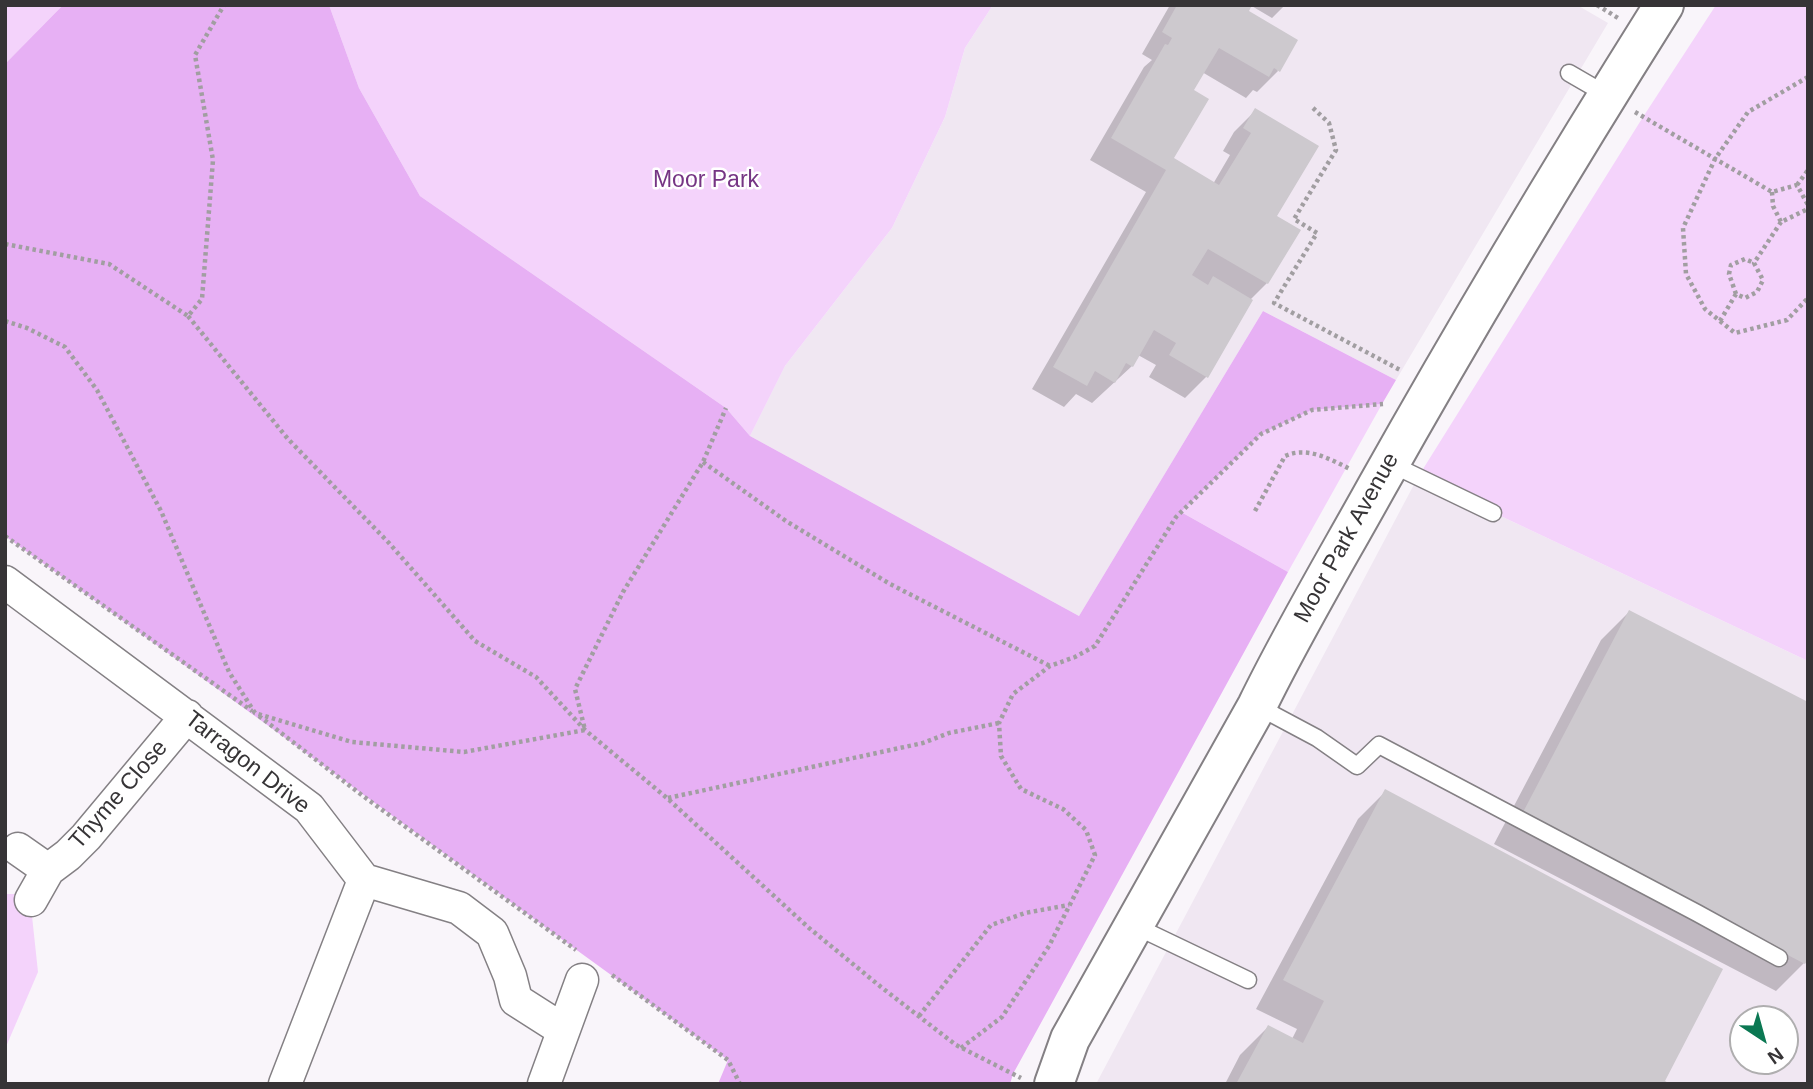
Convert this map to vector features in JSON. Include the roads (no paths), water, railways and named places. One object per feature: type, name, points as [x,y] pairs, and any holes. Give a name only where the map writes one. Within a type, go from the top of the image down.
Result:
[{"type":"street","name":"Moor Park Avenue","points":[[1054,1084],[1070,1039],[1257,706],[1282,654],[1428,397],[1607,95],[1664,5]]},
{"type":"street","name":"Tarragon Drive","points":[[5,582],[310,808],[364,880]]},
{"type":"street","name":"Thyme Close","points":[[30,900],[48,870],[86,837],[187,716]]},
{"type":"street","points":[[18,849],[48,870]]},
{"type":"street","points":[[285,1084],[364,880],[459,908],[492,933],[510,976],[516,1000],[563,1030]]},
{"type":"street","points":[[544,1084],[563,1030],[591,969]]},
{"type":"lane","points":[[1569,73],[1607,95]]},
{"type":"lane","points":[[1384,474],[1493,513]]},
{"type":"lane","points":[[1257,706],[1317,738],[1357,766],[1379,745],[1779,958]]},
{"type":"lane","points":[[1133,925],[1248,980]]},
{"type":"park label","name":"Moor Park","points":[[706,181]]}]
